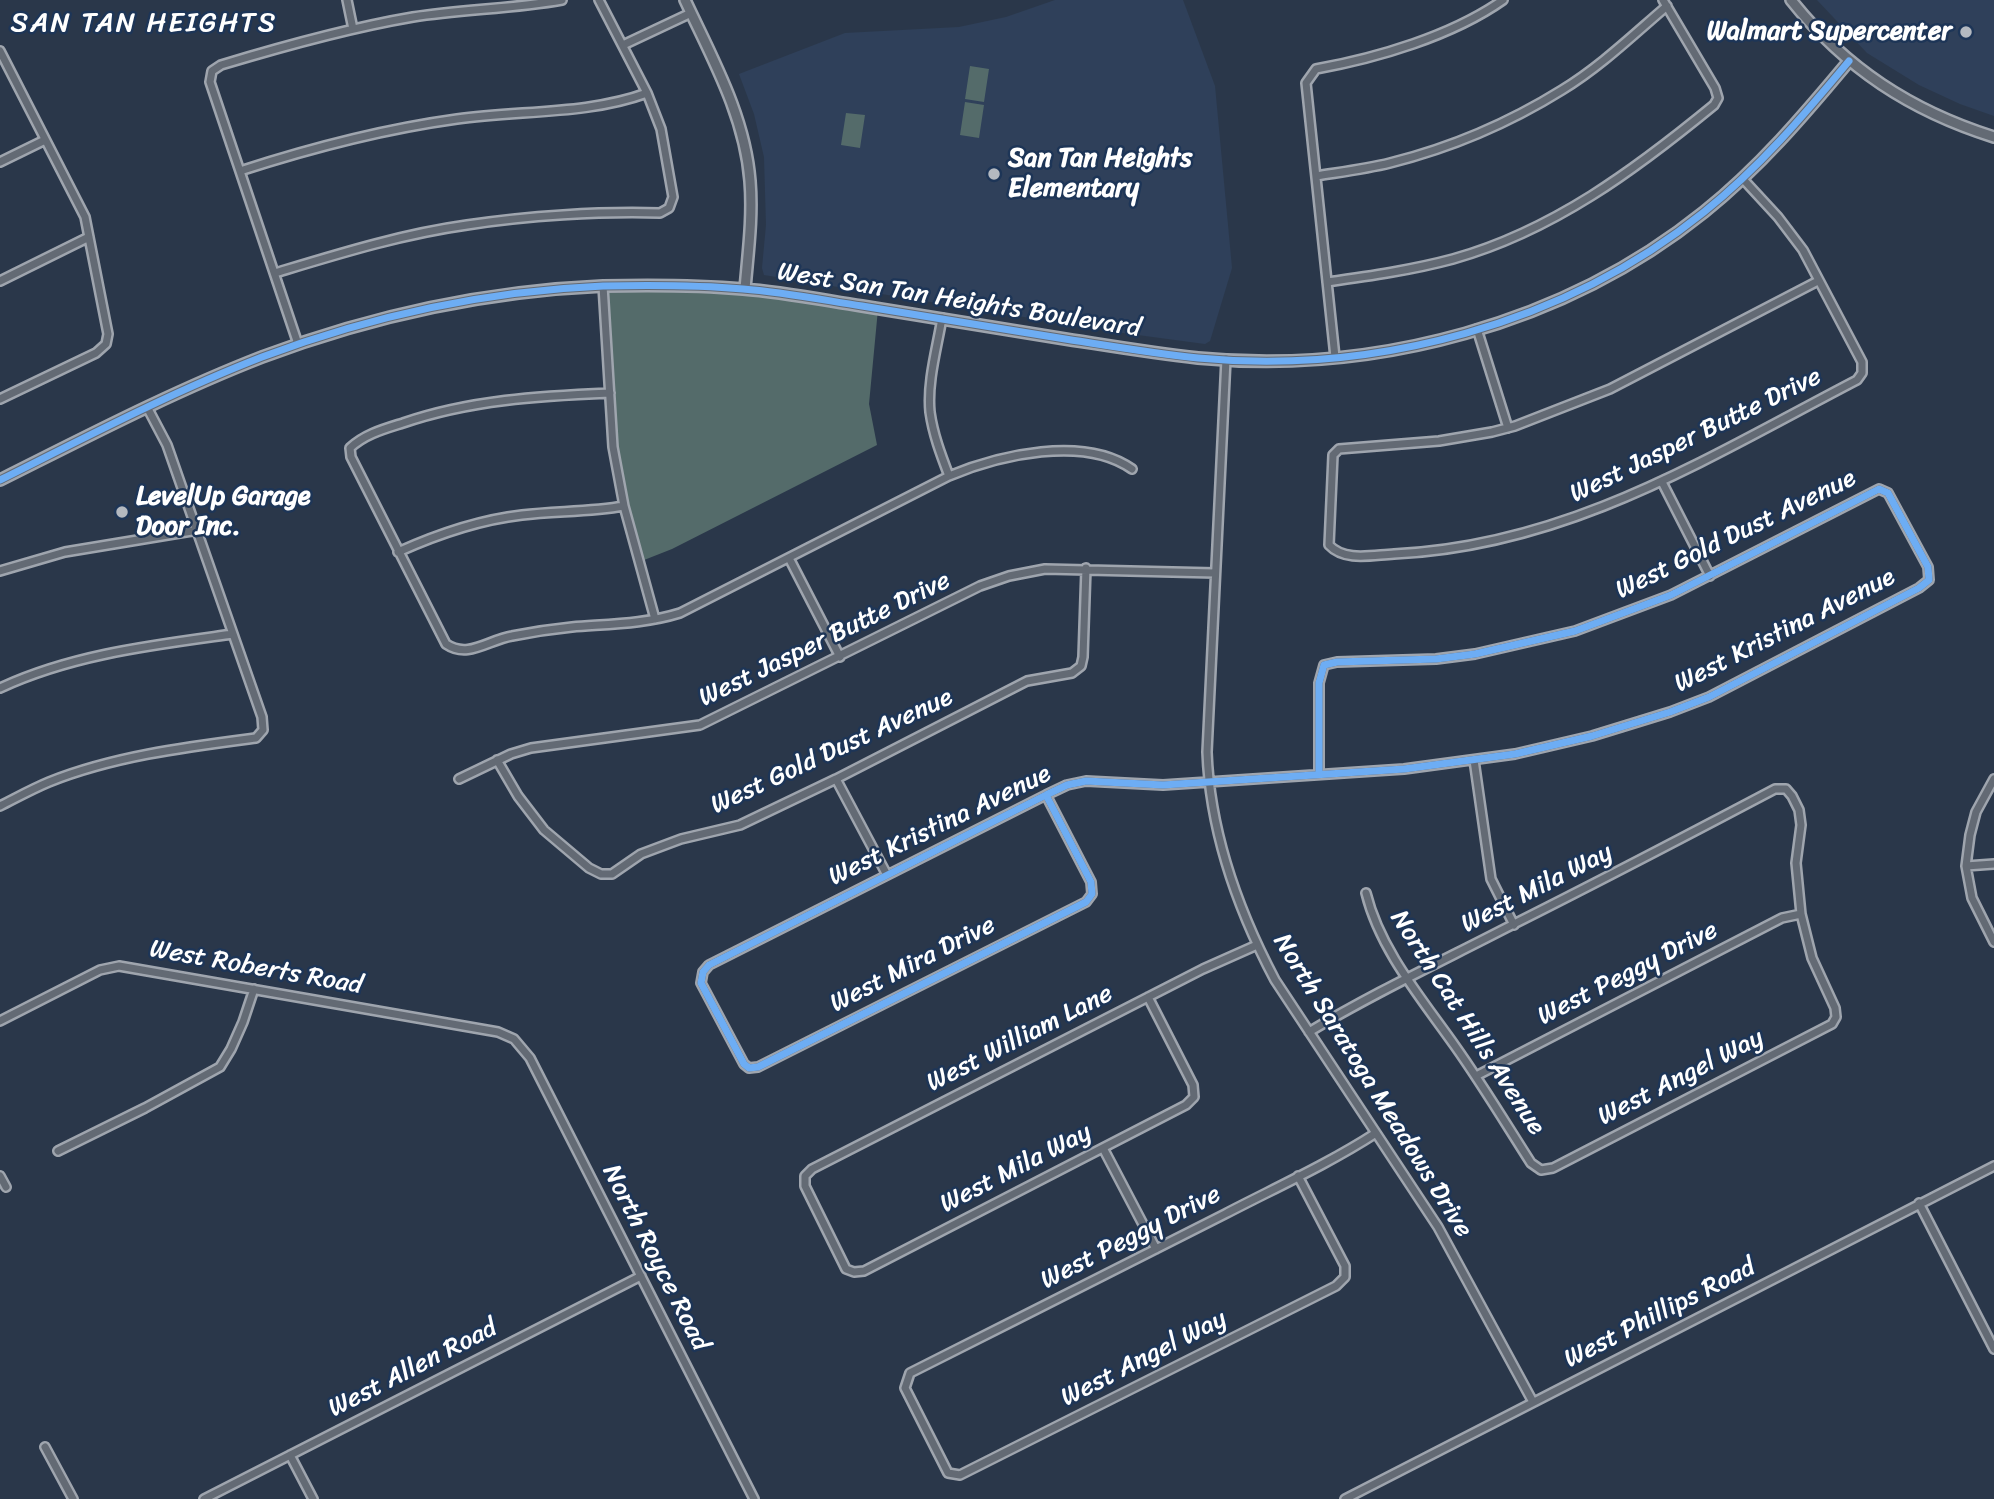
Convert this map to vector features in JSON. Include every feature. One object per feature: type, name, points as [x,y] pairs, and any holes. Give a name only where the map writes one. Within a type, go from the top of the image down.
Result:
[{"type":"street","points":[[347,0],[353,29]]},
{"type":"street","points":[[299,344],[210,82],[212,71],[220,65],[353,29],[466,9],[562,0]]},
{"type":"street","points":[[275,274],[348,251],[467,225],[540,217],[660,213],[669,208],[673,197],[663,140],[647,93],[599,0]]},
{"type":"street","points":[[685,0],[732,103],[744,146],[750,179],[751,214],[744,289]]},
{"type":"street","points":[[1335,357],[1306,83],[1310,74],[1316,69],[1370,58],[1418,41],[1503,0]]},
{"type":"street","points":[[1791,0],[1824,38],[1849,61],[1901,97],[1933,115],[1994,137]]},
{"type":"street","points":[[1316,177],[1412,157],[1498,125],[1564,89],[1599,64],[1665,3],[1715,88],[1718,98],[1714,105],[1623,177],[1584,201],[1538,224],[1455,258],[1399,272],[1327,282]]},
{"type":"street","points":[[623,45],[691,13]]},
{"type":"street","points":[[0,51],[85,217],[108,334],[106,344],[96,353],[0,399]]},
{"type":"street","name":"West San Tan Heights Boulevard","points":[[0,480],[147,407],[220,374],[299,344],[354,326],[472,300],[546,290],[603,286],[744,289],[1154,353],[1226,359],[1335,357],[1424,343],[1477,329],[1553,301],[1602,279],[1655,247],[1705,211],[1784,139],[1849,61]]},
{"type":"street","points":[[240,171],[302,152],[405,128],[459,118],[603,105],[647,93]]},
{"type":"street","points":[[0,162],[45,140]]},
{"type":"street","points":[[1477,329],[1508,428],[1562,409],[1609,388],[1818,281],[1803,250],[1791,233],[1741,178]]},
{"type":"street","points":[[0,281],[89,237]]},
{"type":"street","name":"West Jasper Butte Drive","points":[[1508,428],[1439,441],[1339,449],[1333,455],[1329,545],[1337,553],[1348,555],[1407,554],[1481,544],[1559,524],[1621,501],[1662,482],[1857,380],[1862,373],[1862,362],[1818,281]]},
{"type":"street","points":[[603,286],[613,447],[624,506],[655,619]]},
{"type":"street","points":[[942,318],[930,410],[935,435],[949,475]]},
{"type":"street","name":"North Saratoga Meadows Drive","points":[[1226,359],[1208,721],[1208,782],[1228,869],[1256,945],[1455,1257],[1533,1402]]},
{"type":"street","points":[[610,393],[497,400],[459,407],[424,415],[381,430],[349,447],[351,457],[398,552],[446,644],[455,651],[466,651],[507,637],[539,631],[655,619],[680,613],[949,475],[994,460],[1063,451],[1104,455],[1132,468]]},
{"type":"street","points":[[0,806],[49,782],[97,767],[143,755],[256,738],[263,730],[262,717],[198,530],[167,445],[147,407]]},
{"type":"street","points":[[1662,482],[1710,576]]},
{"type":"street","name":"West Gold Dust Avenue","points":[[1319,773],[1319,683],[1324,665],[1337,662],[1436,659],[1475,654],[1575,631],[1637,609],[1710,576],[1878,489],[1888,493],[1928,567],[1929,580]]},
{"type":"street","points":[[398,552],[433,536],[474,523],[521,515],[624,506]]},
{"type":"street","points":[[0,571],[65,552],[198,530]]},
{"type":"street","points":[[789,558],[840,657]]},
{"type":"street","name":"West Jasper Butte Drive","points":[[459,779],[521,751],[700,725],[981,586],[1009,576],[1045,569],[1086,568],[1215,573]]},
{"type":"street","name":"West Gold Dust Avenue","points":[[497,761],[529,813],[544,830],[589,868],[601,874],[612,874],[641,854],[681,839],[740,825],[1027,681],[1072,673],[1080,666],[1083,657],[1086,568]]},
{"type":"street","name":"West Kristina Avenue","points":[[750,1068],[744,1064],[701,983],[703,972],[709,965],[1067,785],[1086,781],[1163,785],[1404,769],[1515,754],[1592,736],[1709,697],[1919,588],[1929,580]]},
{"type":"street","points":[[0,688],[44,670],[131,648],[233,634]]},
{"type":"street","points":[[1474,760],[1491,878],[1514,925]]},
{"type":"street","points":[[836,779],[887,875]]},
{"type":"street","points":[[1994,779],[1976,812],[1966,866],[1972,898],[1994,942]]},
{"type":"street","name":"West Mila Way","points":[[1309,1032],[1408,978],[1775,789],[1786,789],[1799,810],[1801,825],[1796,863],[1801,914]]},
{"type":"street","name":"West Mira Drive","points":[[750,1068],[758,1067],[1086,902],[1092,894],[1091,882],[1046,795]]},
{"type":"street","points":[[1966,866],[1994,864]]},
{"type":"street","name":"North Cat Hills Avenue","points":[[1366,893],[1372,915],[1408,978],[1476,1076],[1531,1163],[1541,1170]]},
{"type":"street","name":"West Angel Way","points":[[1541,1170],[1553,1168],[1832,1024],[1836,1017],[1835,1008],[1812,958],[1801,914]]},
{"type":"street","name":"West Peggy Drive","points":[[1476,1076],[1782,918],[1801,914]]},
{"type":"street","name":"West William Lane","points":[[854,1272],[846,1269],[805,1185],[805,1176],[812,1169],[1148,997],[1256,945]]},
{"type":"street","name":"West Roberts Road","points":[[0,1021],[100,970],[119,966],[498,1032],[514,1039]]},
{"type":"street","points":[[58,1151],[145,1108],[219,1067],[231,1049],[254,989]]},
{"type":"street","name":"West Mila Way","points":[[854,1272],[864,1271],[1186,1105],[1194,1097],[1194,1085],[1148,997]]},
{"type":"street","name":"North Royce Road","points":[[514,1039],[530,1058],[754,1499]]},
{"type":"street","name":"West Peggy Drive","points":[[960,1475],[948,1473],[905,1388],[910,1373],[1156,1250],[1376,1133]]},
{"type":"street","points":[[1103,1148],[1156,1250]]},
{"type":"street","name":"West Phillips Road","points":[[1345,1499],[1994,1166]]},
{"type":"street","name":"West Angel Way","points":[[960,1475],[1336,1286],[1345,1277],[1345,1266],[1298,1175]]},
{"type":"street","points":[[0,1176],[6,1187]]},
{"type":"street","points":[[1919,1203],[1994,1349]]},
{"type":"street","name":"West Allen Road","points":[[204,1499],[641,1276]]},
{"type":"street","points":[[45,1447],[73,1499]]},
{"type":"street","points":[[290,1455],[313,1499]]},
{"type":"shaded area","name":"San Tan Heights Elementary","points":[[1055,0],[1183,0],[1215,86],[1232,268],[1210,341],[1205,344],[1123,333],[764,275],[764,157],[754,114],[739,74],[845,33],[959,27],[1006,17]]},
{"type":"shaded area","points":[[1817,0],[1994,0],[1994,116],[1919,85],[1867,53]]},
{"type":"green space","points":[[970,66],[989,69],[984,102],[965,99]]},
{"type":"green space","points":[[965,102],[984,105],[979,138],[960,135]]},
{"type":"green space","points":[[846,113],[865,115],[860,148],[841,145]]},
{"type":"green space","points":[[603,286],[744,289],[878,309],[869,404],[877,445],[672,549],[639,562],[616,471]]},
{"type":"cycle path","points":[[0,480],[195,385],[303,342],[430,308],[516,293],[655,285],[758,290],[1198,358],[1265,361],[1332,358],[1399,349],[1465,333],[1529,312],[1591,284],[1650,251],[1704,212],[1744,177],[1798,121],[1849,61]]},
{"type":"cycle path","points":[[1046,795],[1091,882],[1092,894],[1086,902],[758,1067],[749,1068],[744,1064],[701,983],[703,972],[709,965],[1046,795],[1067,785],[1086,781],[1163,785],[1404,769],[1515,754],[1592,736],[1709,697],[1919,588],[1929,580],[1928,567],[1888,493],[1879,489],[1671,595],[1575,631],[1475,654],[1436,659],[1337,662],[1324,665],[1319,683],[1319,773]]},
{"type":"place","name":"Walmart Supercenter","points":[[1966,32]]},
{"type":"place","name":"San Tan Heights Elementary","points":[[994,174]]},
{"type":"place","name":"LevelUp Garage Door Inc.","points":[[122,512]]},
{"type":"district","name":"SAN TAN HEIGHTS","points":[[144,24]]}]
